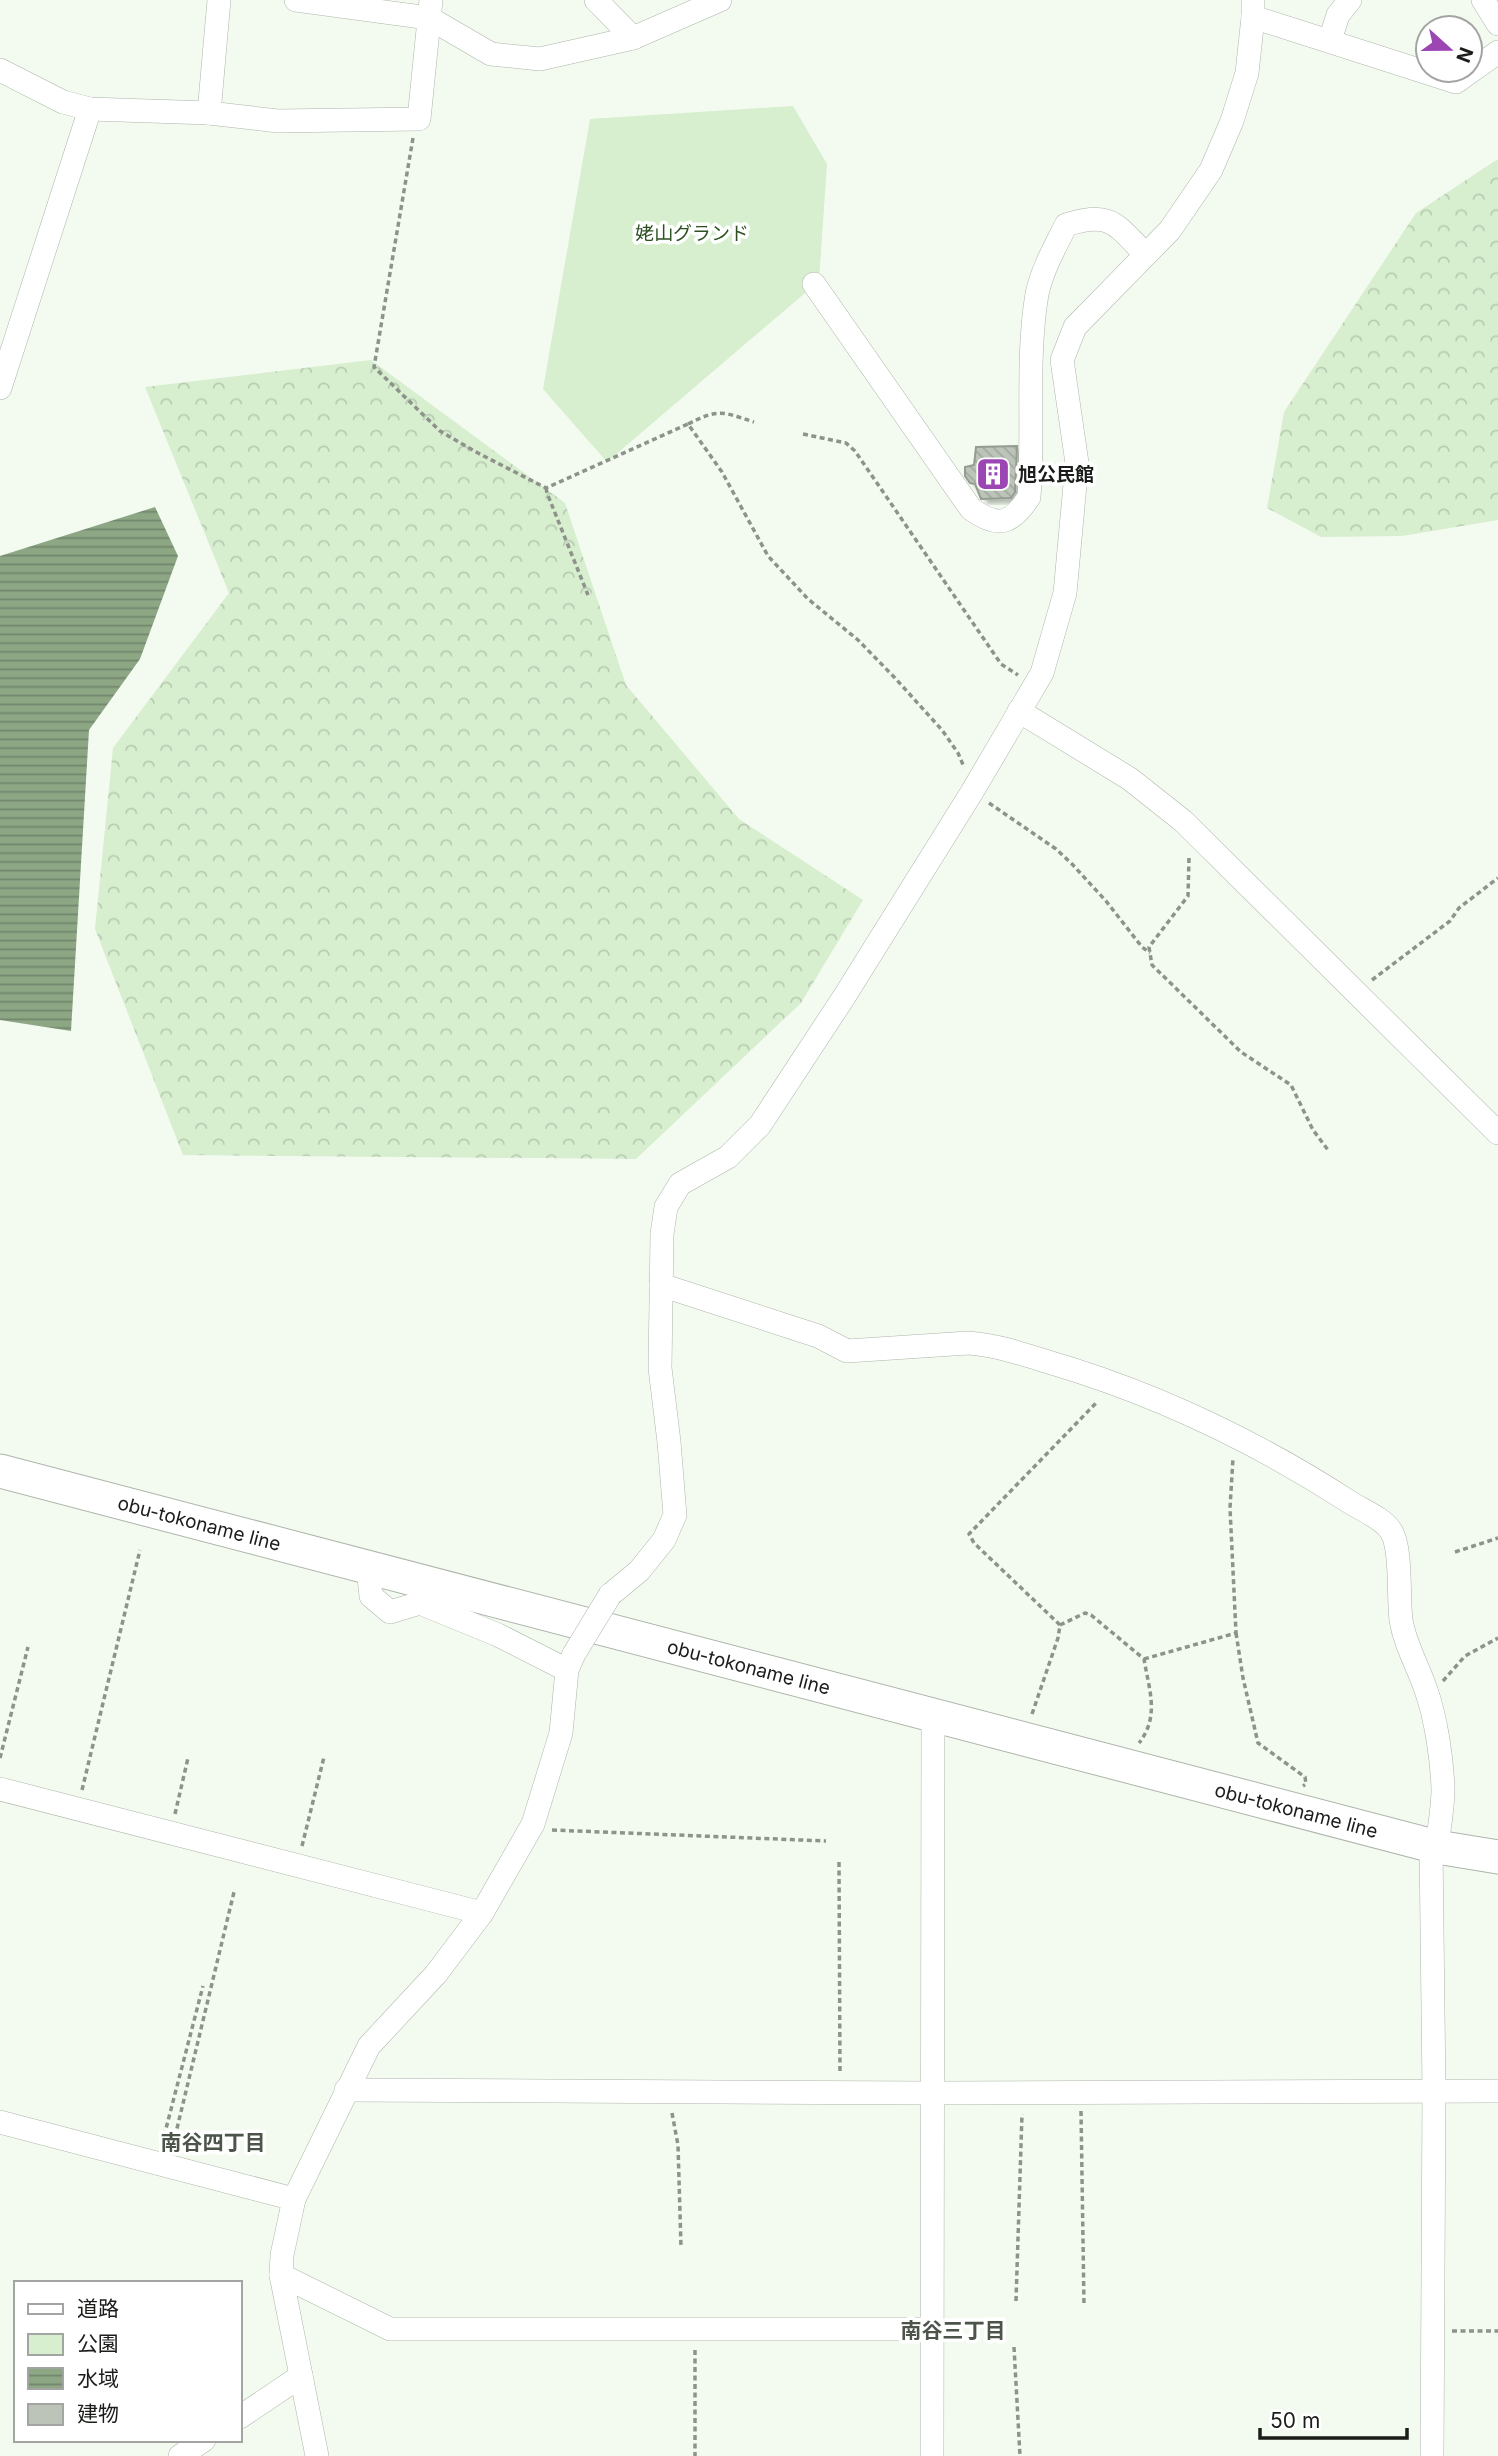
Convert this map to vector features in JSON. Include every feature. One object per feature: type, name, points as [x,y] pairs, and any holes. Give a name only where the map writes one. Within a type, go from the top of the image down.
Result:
[{"type":"main road","name":"obu-tokoname line","points":[[0,1471],[1434,1846],[1498,1857]]},
{"type":"street","points":[[209,113],[219,0]]},
{"type":"street","points":[[296,0],[430,9],[491,54],[540,59],[632,38],[720,0]]},
{"type":"street","points":[[596,0],[632,38]]},
{"type":"street","points":[[1330,40],[1338,15],[1350,0]]},
{"type":"street","points":[[1483,0],[1498,24]]},
{"type":"street","points":[[317,2456],[281,2275],[282,2255],[294,2199],[369,2046],[436,1974],[482,1913],[533,1824],[561,1733],[570,1662],[610,1595],[639,1571],[664,1540],[674,1515],[660,1368],[662,1234],[666,1207],[680,1184],[728,1157],[760,1125],[844,997],[1042,673],[1065,593],[1074,510],[1077,463],[1062,360],[1075,327],[1170,230],[1210,170],[1232,121],[1247,73],[1253,8],[1330,40],[1456,82],[1498,52]]},
{"type":"street","points":[[0,70],[63,102],[90,109],[209,113],[278,121],[419,119],[430,9]]},
{"type":"street","points":[[0,388],[90,109]]},
{"type":"street","points":[[814,284],[971,509],[986,520],[1003,522],[1018,514],[1029,497],[1032,460],[1031,401],[1038,293],[1048,262],[1066,225],[1092,217],[1116,225],[1145,254]]},
{"type":"street","points":[[1019,711],[1130,779],[1159,800],[1498,1133]]},
{"type":"street","points":[[661,1285],[818,1336],[848,1351],[987,1344],[1092,1374],[1174,1408],[1302,1471],[1379,1519],[1391,1531],[1398,1557],[1398,1591],[1406,1643],[1426,1690],[1434,1720],[1443,1790],[1434,1846],[1432,2456]]},
{"type":"street","points":[[369,1568],[371,1596],[390,1612],[420,1603],[570,1662]]},
{"type":"street","points":[[932,2456],[933,1716]]},
{"type":"street","points":[[0,1789],[482,1913]]},
{"type":"street","points":[[346,2090],[933,2093],[1498,2091]]},
{"type":"street","points":[[0,2122],[294,2199]]},
{"type":"street","points":[[281,2275],[390,2329],[932,2329]]},
{"type":"street","points":[[242,2416],[301,2376]]},
{"type":"street","points":[[180,2456],[201,2442]]},
{"type":"path","points":[[416,119],[374,367],[440,431],[546,488],[588,595]]},
{"type":"path","points":[[546,488],[710,412],[724,412],[754,422]]},
{"type":"path","points":[[688,424],[722,472],[768,556],[808,599],[858,640],[919,704],[958,752],[974,788],[1064,856],[1150,953]]},
{"type":"path","points":[[803,434],[846,443],[855,451],[1001,664],[1034,686]]},
{"type":"path","points":[[1196,834],[1190,844],[1188,896],[1149,947],[1152,965],[1241,1052],[1291,1085],[1313,1130],[1328,1150]]},
{"type":"path","points":[[1356,992],[1450,921],[1459,908],[1498,877]]},
{"type":"path","points":[[1060,1625],[974,1543],[969,1534],[1112,1383]]},
{"type":"path","points":[[1239,1439],[1233,1456],[1230,1497],[1236,1633],[1243,1678],[1258,1743],[1305,1777],[1306,1784],[1301,1788]]},
{"type":"path","points":[[1455,1552],[1498,1538]]},
{"type":"path","points":[[77,1809],[140,1550]]},
{"type":"path","points":[[1060,1625],[1085,1614],[1090,1615],[1144,1659],[1151,1701],[1151,1720],[1147,1732],[1124,1766]]},
{"type":"path","points":[[1032,1714],[1060,1625]]},
{"type":"path","points":[[1144,1659],[1236,1633]]},
{"type":"path","points":[[1426,1690],[1446,1678],[1465,1656],[1498,1638]]},
{"type":"path","points":[[0,1758],[28,1647]]},
{"type":"path","points":[[297,1866],[324,1757]]},
{"type":"path","points":[[170,1833],[188,1759]]},
{"type":"path","points":[[533,1824],[542,1829],[826,1841]]},
{"type":"path","points":[[839,1862],[840,2092]]},
{"type":"path","points":[[162,2165],[234,1892]]},
{"type":"path","points":[[162,2165],[203,1986]]},
{"type":"path","points":[[668,2091],[678,2145],[681,2247]]},
{"type":"path","points":[[1016,2301],[1023,2092]]},
{"type":"path","points":[[1081,2092],[1084,2305]]},
{"type":"path","points":[[695,2330],[695,2456]]},
{"type":"path","points":[[1433,2330],[1498,2331]]},
{"type":"path","points":[[1014,2347],[1020,2456]]},
{"type":"green space","name":"姥山グランド","points":[[793,106],[827,164],[819,281],[607,462],[543,389],[590,119]]},
{"type":"green space","points":[[1498,159],[1498,520],[1402,536],[1321,537],[1267,508],[1284,412],[1416,213]]},
{"type":"green space","points":[[371,360],[565,503],[626,685],[739,819],[863,900],[801,1003],[636,1159],[183,1155],[95,929],[113,748],[229,593],[145,387]]},
{"type":"water","points":[[155,507],[178,556],[140,659],[89,730],[71,1031],[0,1020],[0,556]]},
{"type":"building","name":"旭公民館","points":[[1017,446],[1015,492],[1011,498],[981,499],[975,484],[970,483],[965,476],[965,467],[974,465],[976,447]]},
{"type":"place","name":"旭公民館","points":[[993,474]]},
{"type":"district","name":"南谷四丁目","points":[[213,2142]]},
{"type":"district","name":"南谷三丁目","points":[[953,2330]]}]
